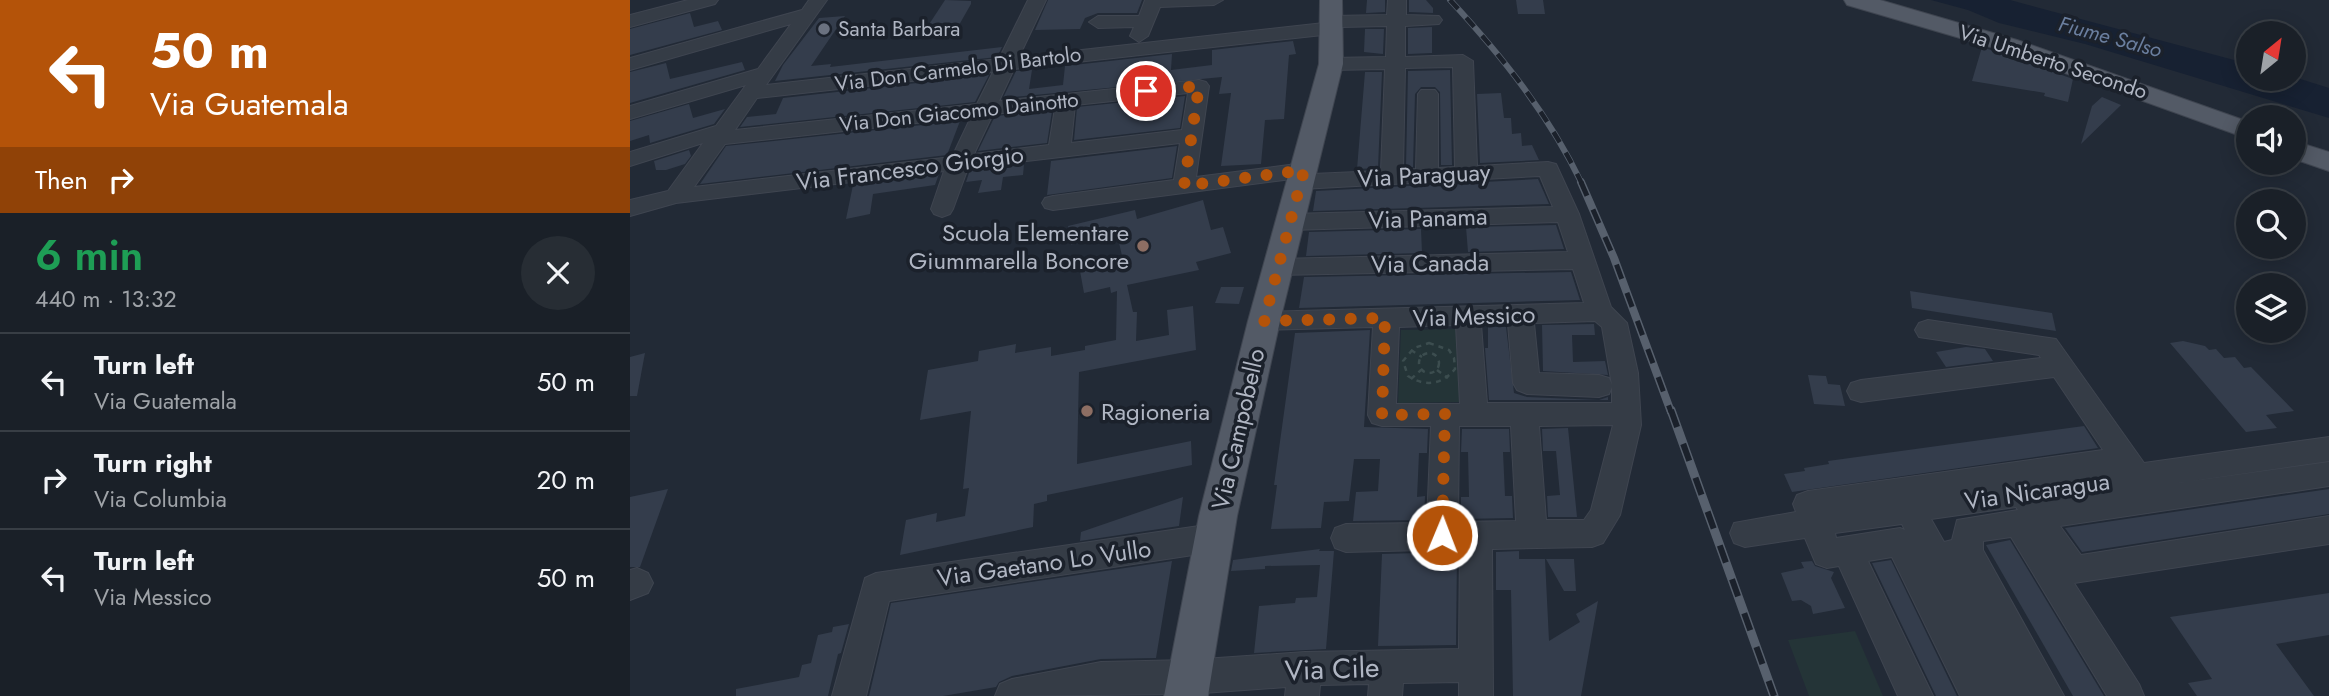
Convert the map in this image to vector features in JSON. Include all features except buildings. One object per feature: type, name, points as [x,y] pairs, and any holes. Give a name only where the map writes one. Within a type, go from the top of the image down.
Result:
[{"type":"main road","name":"Via Umberto Secondo","points":[[1855,0],[2009,45],[2236,126]]},
{"type":"main road","name":"Via Campobello","points":[[1187,687],[1213,538],[1264,321],[1331,64],[1331,16]]},
{"type":"main road","points":[[2306,153],[2329,162]]},
{"type":"street","points":[[630,4],[645,0]]},
{"type":"street","points":[[630,21],[709,0]]},
{"type":"street","points":[[942,209],[961,162],[1037,0]]},
{"type":"street","points":[[1098,22],[1142,35],[1153,2],[1214,0]]},
{"type":"street","points":[[1392,177],[1397,0]]},
{"type":"street","points":[[630,64],[813,7]]},
{"type":"street","points":[[676,196],[813,7]]},
{"type":"street","name":"Via Don Carmelo Di Bartolo","points":[[752,93],[1142,35],[1331,16],[1397,21],[1433,20]]},
{"type":"street","points":[[1331,64],[1463,61],[1466,173]]},
{"type":"street","points":[[630,113],[765,73]]},
{"type":"street","name":"Via Don Giacomo Dainotto","points":[[630,159],[721,134],[986,110],[1199,86],[1192,135]]},
{"type":"street","points":[[1427,175],[1428,94]]},
{"type":"street","points":[[1059,149],[1066,99]]},
{"type":"street","points":[[1184,186],[1192,135]]},
{"type":"street","name":"Via Francesco Giorgio","points":[[630,208],[676,196],[1192,135]]},
{"type":"street","name":"Via Paraguay","points":[[1053,203],[1184,186],[1302,176],[1392,177],[1548,169],[1567,214]]},
{"type":"street","points":[[1346,538],[1592,533],[1605,515],[1627,425],[1625,373],[1614,323],[1600,312],[1567,214]]},
{"type":"street","name":"Via Panama","points":[[1290,222],[1567,214]]},
{"type":"street","points":[[1440,263],[1441,218]]},
{"type":"street","name":"Via Canada","points":[[1278,267],[1582,260]]},
{"type":"street","name":"Via Messico","points":[[1264,321],[1600,312]]},
{"type":"street","points":[[1520,314],[1527,383],[1600,386]]},
{"type":"street","points":[[1468,316],[1474,414]]},
{"type":"street","points":[[1385,318],[1382,415],[1625,414]]},
{"type":"street","points":[[1928,330],[2047,346],[2131,468],[1808,504],[1827,554],[1900,542],[1978,696]]},
{"type":"street","points":[[1861,391],[2061,366]]},
{"type":"street","points":[[1442,535],[1445,414]]},
{"type":"street","points":[[1524,414],[1532,534]]},
{"type":"street","points":[[2047,696],[1967,552],[1968,530],[2027,511],[2326,460]]},
{"type":"street","name":"Via Nicaragua","points":[[1745,533],[1910,510],[2027,511],[2131,468],[2326,460]]},
{"type":"street","points":[[1910,510],[2012,696]]},
{"type":"street","points":[[2027,511],[2066,564],[2078,570],[2329,530]]},
{"type":"street","points":[[2027,511],[2127,696]]},
{"type":"street","points":[[1476,534],[1476,681]]},
{"type":"street","name":"Via Gaetano Lo Vullo","points":[[849,696],[876,588],[1213,538]]},
{"type":"street","points":[[1847,550],[1916,696]]},
{"type":"street","points":[[1935,555],[1967,552]]},
{"type":"street","name":"Via Cile","points":[[1012,696],[1101,679],[1187,687],[1304,682],[1476,681]]},
{"type":"path","points":[[1429,344],[1447,349],[1456,363],[1448,378],[1429,384],[1411,379],[1403,364],[1411,350],[1429,344]]},
{"type":"path","points":[[1438,357],[1447,349]]},
{"type":"path","points":[[1411,350],[1422,357]]},
{"type":"path","points":[[1429,354],[1438,357],[1441,364],[1437,370],[1421,370],[1418,362],[1422,357],[1429,354]]},
{"type":"path","points":[[1411,379],[1421,370]]},
{"type":"path","points":[[1437,370],[1448,378]]},
{"type":"shaded area","points":[[1460,329],[1461,402],[1398,403],[1401,330]]},
{"type":"shaded area","points":[[1855,631],[1883,696],[1809,696],[1788,640]]},
{"type":"water","name":"Fiume Salso","points":[[1931,0],[2010,0],[2236,61],[2236,90],[2085,44],[1999,23],[1968,10]]},
{"type":"water","points":[[2306,81],[2329,88],[2329,118],[2306,111],[2306,105],[2286,105],[2240,91],[2306,91]]},
{"type":"railway","points":[[1450,0],[1523,87],[1555,134],[1581,182]]},
{"type":"railway","points":[[1581,182],[1614,258],[1671,412]]},
{"type":"railway","points":[[1671,410],[1774,696]]},
{"type":"place","name":"Santa Barbara","points":[[824,29]]},
{"type":"place","name":"Scuola Elementare Giummarella Boncore","points":[[1143,246]]},
{"type":"place","name":"Ragioneria","points":[[1087,411]]},
{"type":"route","points":[[1146,91],[1199,86],[1184,186],[1304,170],[1264,321],[1385,318],[1382,415],[1445,414],[1442,535]]}]
